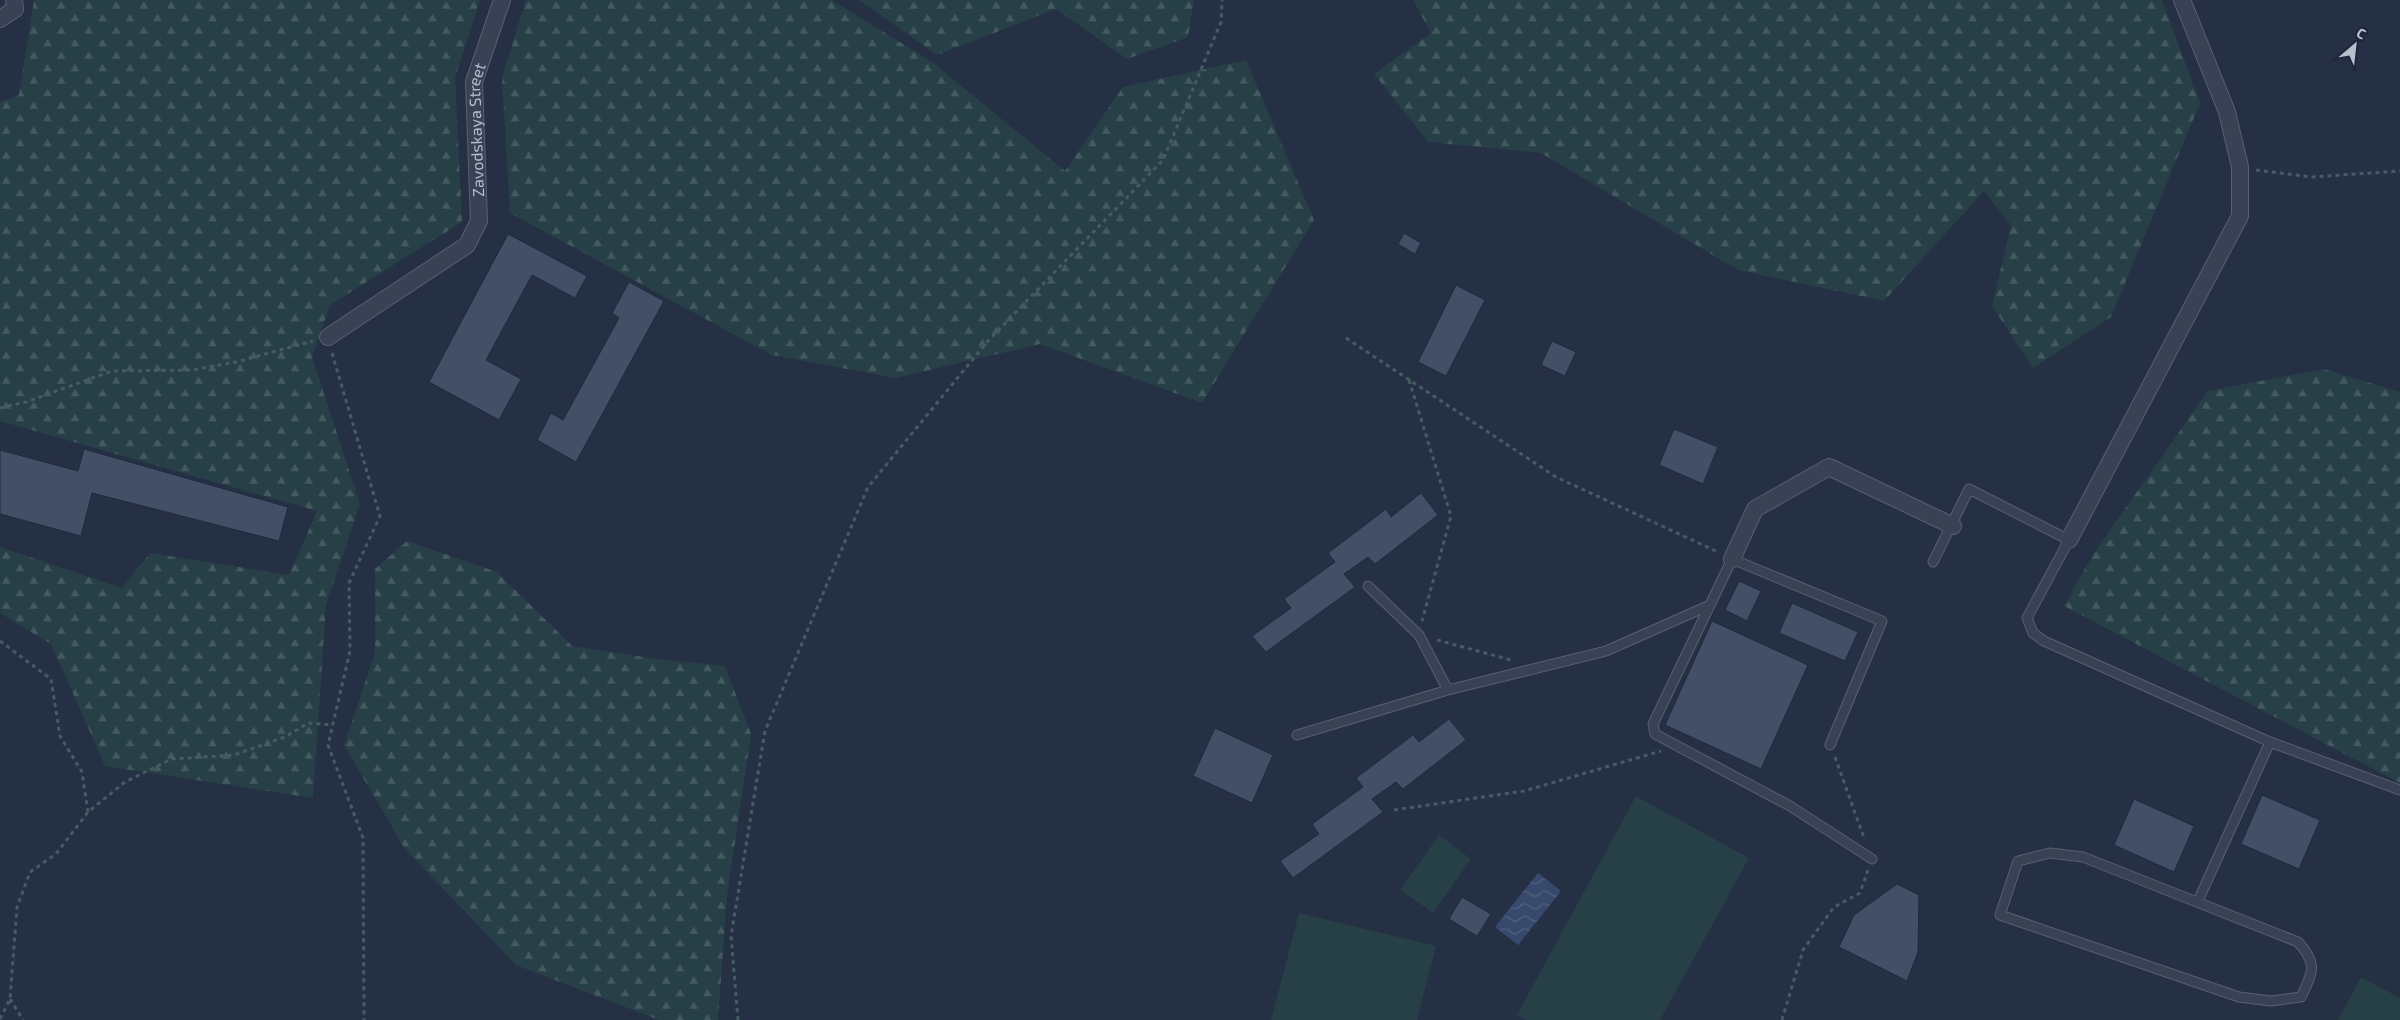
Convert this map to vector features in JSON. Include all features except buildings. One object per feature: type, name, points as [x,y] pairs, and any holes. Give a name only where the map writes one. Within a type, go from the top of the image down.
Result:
[{"type":"street","points":[[0,19],[14,8],[14,0]]},
{"type":"street","name":"Zavodskaya Street","points":[[328,337],[467,246],[478,221],[474,82],[502,0]]},
{"type":"street","points":[[2069,540],[2240,216],[2240,167],[2227,112],[2182,0]]},
{"type":"street","points":[[1732,559],[1755,509],[1829,467],[1953,526]]},
{"type":"lane","points":[[1934,562],[1953,526],[1969,489],[2069,540],[2028,618],[2028,626],[2033,633],[2044,641],[2270,742],[2400,790]]},
{"type":"lane","points":[[1830,745],[1882,621],[1732,559],[1653,724],[1655,734],[1790,806],[1872,859]]},
{"type":"lane","points":[[1368,586],[1418,635],[1448,690]]},
{"type":"lane","points":[[1297,735],[1448,690],[1606,651],[1710,605]]},
{"type":"lane","points":[[2198,901],[2270,742]]},
{"type":"lane","points":[[2050,854],[2083,857],[2198,901],[2298,942],[2308,954],[2313,972],[2301,996],[2271,1001],[2239,997],[2000,914],[2018,862],[2050,854]]},
{"type":"path","points":[[738,1020],[731,936],[765,731],[868,487],[987,342],[1163,160],[1221,22],[1222,0]]},
{"type":"path","points":[[2240,167],[2312,177],[2400,171]]},
{"type":"path","points":[[0,408],[26,402],[112,371],[192,370],[236,362],[328,337],[380,516],[349,583],[350,651],[328,746],[362,838],[364,1020]]},
{"type":"path","points":[[1346,338],[1556,478],[1732,559]]},
{"type":"path","points":[[1408,380],[1451,516],[1418,635],[1539,668]]},
{"type":"path","points":[[0,641],[51,679],[60,736],[82,772],[88,812]]},
{"type":"path","points":[[0,1019],[10,999],[17,907],[30,872],[56,854],[88,812],[124,782],[172,759],[234,755],[285,737],[308,724],[333,725]]},
{"type":"path","points":[[1782,1020],[1803,950],[1834,907],[1860,892],[1872,859],[1830,745]]},
{"type":"path","points":[[1394,810],[1524,791],[1678,746]]},
{"type":"path","points":[[10,999],[23,1020]]},
{"type":"green space","points":[[34,0],[480,0],[455,78],[462,222],[330,305],[312,357],[360,504],[326,605],[313,798],[105,766],[51,644],[0,613],[0,547],[122,588],[150,553],[289,575],[317,511],[0,421],[0,102],[19,95]]},
{"type":"green space","points":[[526,0],[832,0],[932,62],[1065,171],[1123,87],[1246,60],[1314,220],[1202,403],[1040,344],[895,378],[772,355],[510,213],[502,78]]},
{"type":"green space","points":[[859,0],[1194,0],[1188,37],[1127,59],[1056,9],[937,55]]},
{"type":"green space","points":[[1413,0],[2162,0],[2200,103],[2111,317],[2033,368],[1992,306],[2011,225],[1984,191],[1884,301],[1738,270],[1541,153],[1428,142],[1374,74],[1431,33]]},
{"type":"green space","points":[[2324,369],[2400,392],[2400,783],[2064,606],[2094,553],[2208,391]]},
{"type":"green space","points":[[407,541],[497,572],[572,646],[657,659],[725,666],[751,734],[727,896],[718,1020],[659,1020],[516,965],[405,849],[344,745],[375,653],[375,569]]},
{"type":"green space","points":[[1636,796],[1749,858],[1660,1020],[1526,1020],[1517,1015]]},
{"type":"green space","points":[[1439,835],[1471,859],[1433,913],[1400,890]]},
{"type":"green space","points":[[1299,913],[1436,946],[1417,1020],[1271,1020]]},
{"type":"green space","points":[[2361,977],[2400,998],[2400,1020],[2338,1020]]},
{"type":"water","points":[[1538,873],[1561,891],[1518,945],[1495,927]]}]
